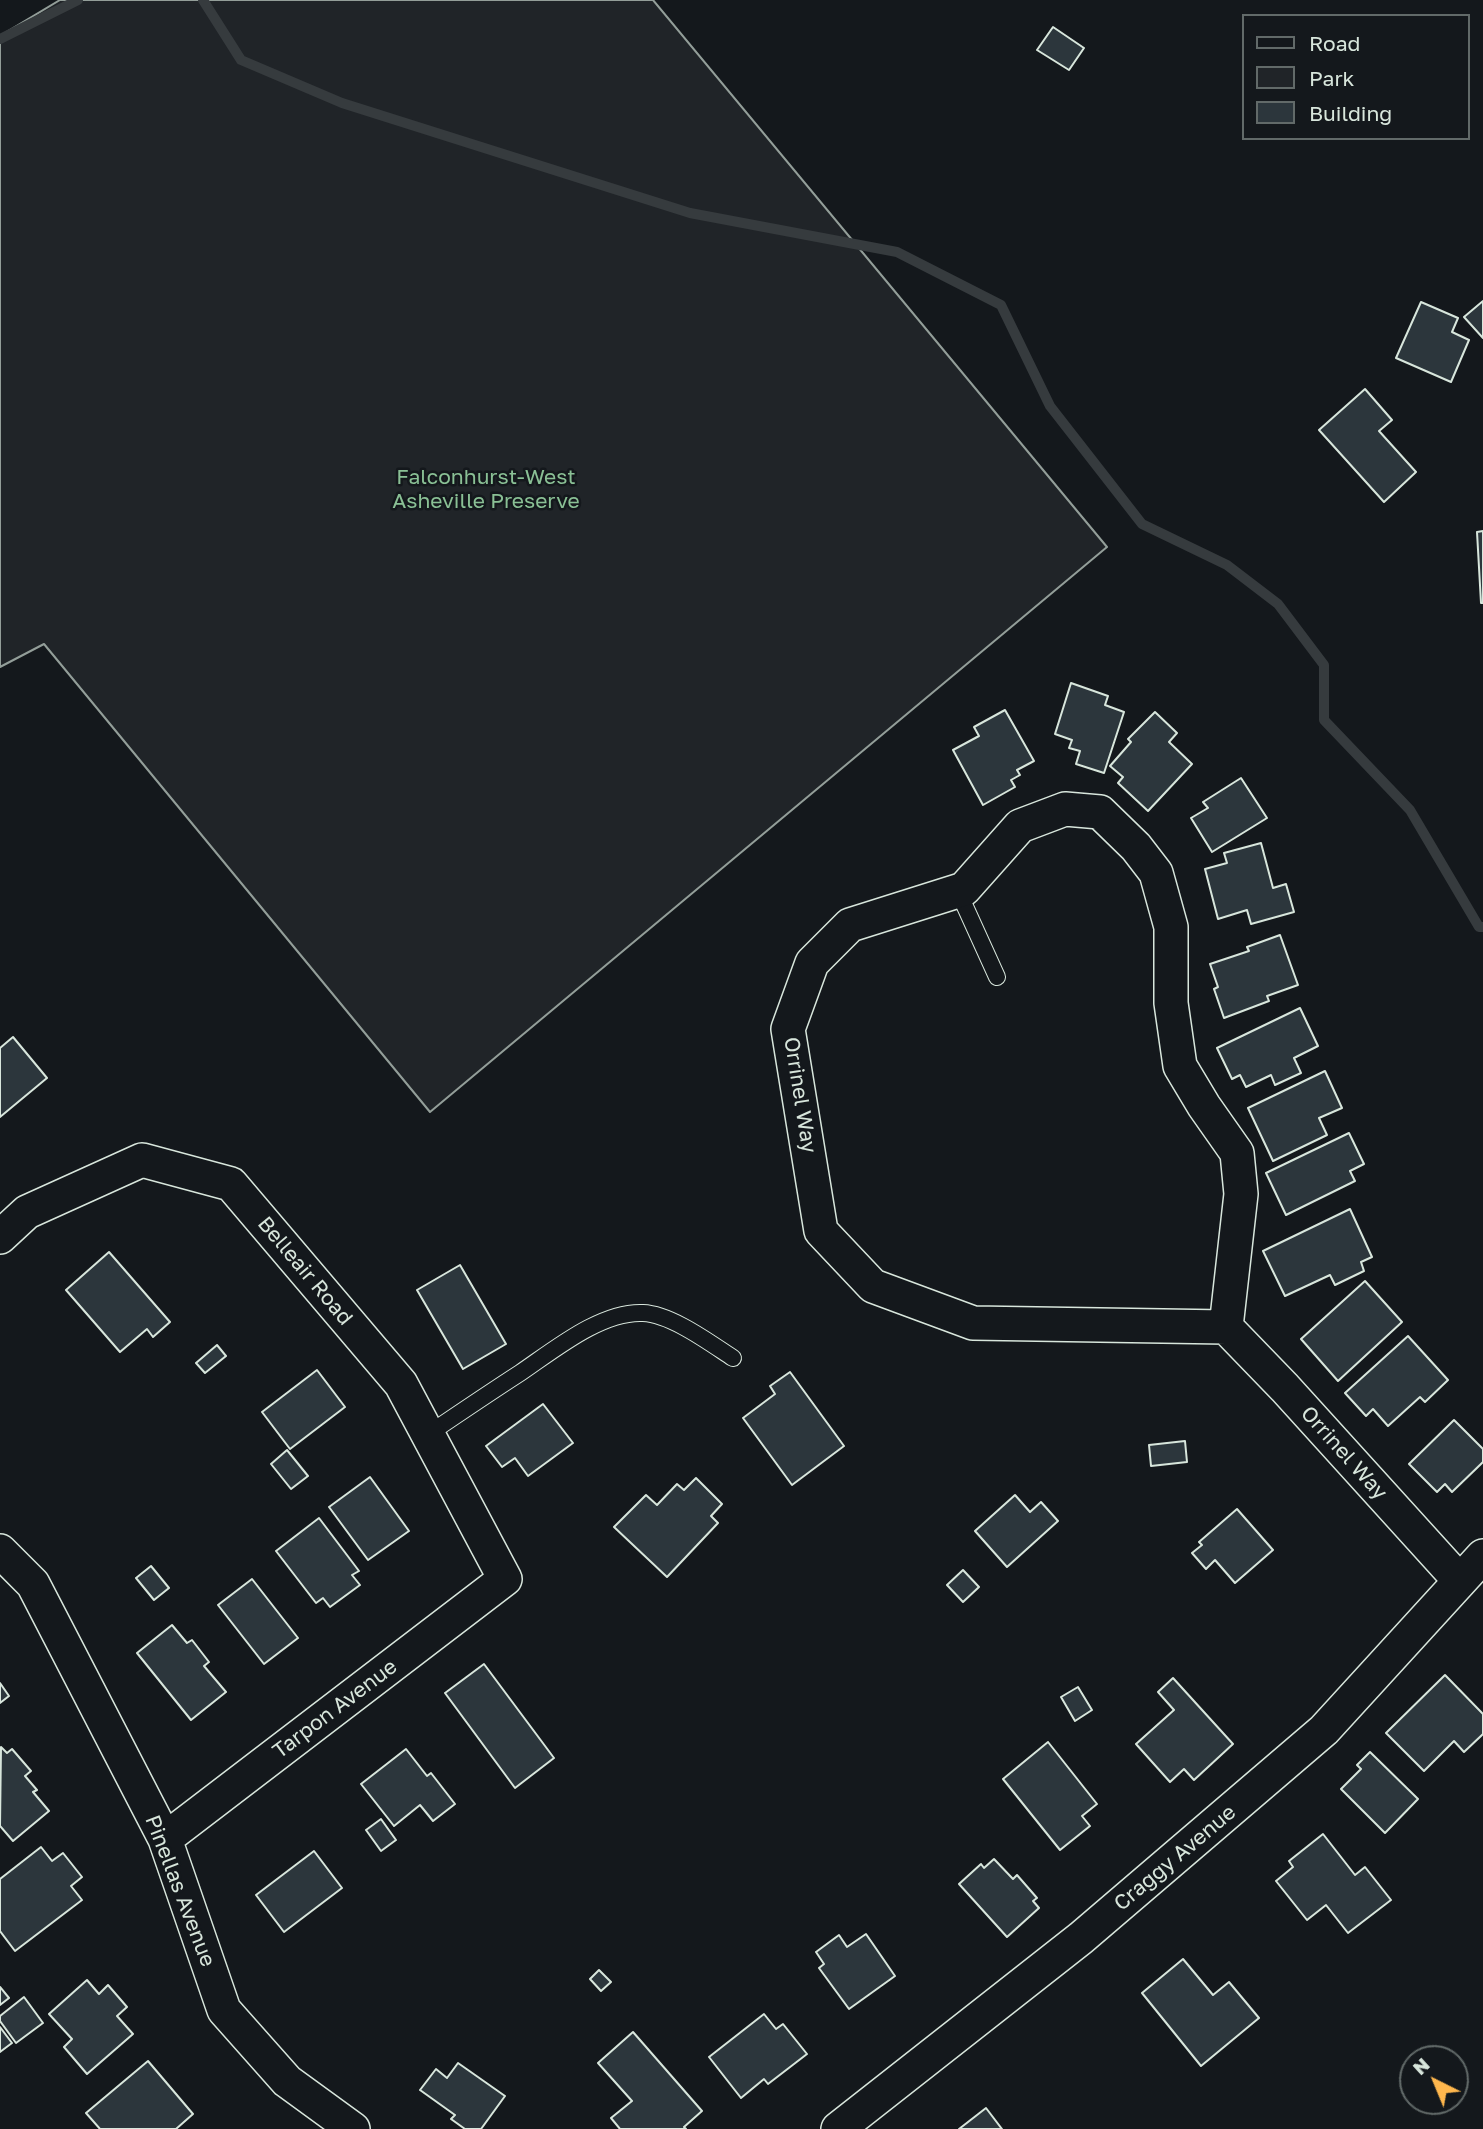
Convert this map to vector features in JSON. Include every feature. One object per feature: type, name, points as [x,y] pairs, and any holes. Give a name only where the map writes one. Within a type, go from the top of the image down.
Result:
[{"type":"street","name":"Orrinel Way","points":[[1226,1327],[1241,1194],[1237,1153],[1180,1066],[1171,1003],[1171,927],[1156,873],[1136,847],[1100,812],[1065,809],[1020,826],[964,889],[850,925],[812,964],[789,1029],[821,1231],[873,1286],[973,1324],[1226,1327],[1460,1581]]},
{"type":"street","name":"Belleair Road","points":[[0,1237],[27,1212],[142,1160],[231,1184],[401,1384],[505,1579]]},
{"type":"street","name":"Pinellas Avenue","points":[[0,1551],[33,1584],[164,1839],[224,2010],[287,2081],[353,2129]]},
{"type":"street","name":"Craggy Avenue","points":[[838,2129],[1081,1938],[1324,1730],[1483,1556]]},
{"type":"street","name":"Tarpon Avenue","points":[[164,1839],[505,1579]]},
{"type":"lane","points":[[958,891],[997,977]]},
{"type":"lane","points":[[427,1435],[568,1341],[619,1315],[645,1312],[664,1318],[733,1358]]},
{"type":"green space","name":"Falconhurst-West Asheville Preserve","points":[[60,0],[653,0],[1107,547],[430,1112],[44,644],[0,667],[0,36]]},
{"type":"building","points":[[1053,27],[1084,48],[1069,70],[1037,50]]},
{"type":"building","points":[[1483,301],[1483,338],[1464,317]]},
{"type":"building","points":[[1421,302],[1458,318],[1452,332],[1469,340],[1451,382],[1396,358]]},
{"type":"building","points":[[1365,389],[1392,420],[1379,431],[1416,472],[1384,502],[1319,430]]},
{"type":"building","points":[[1483,531],[1483,603],[1481,603],[1477,532]]},
{"type":"building","points":[[1071,683],[1108,696],[1105,705],[1124,712],[1104,773],[1076,764],[1080,751],[1069,748],[1072,740],[1055,734]]},
{"type":"building","points":[[1005,710],[1034,761],[1017,770],[1020,775],[1011,780],[1015,787],[983,805],[953,750],[979,736],[974,727]]},
{"type":"building","points":[[1155,712],[1177,733],[1169,742],[1192,764],[1148,811],[1118,783],[1123,777],[1110,766],[1131,742],[1128,739]]},
{"type":"building","points":[[1241,778],[1267,818],[1212,852],[1191,818],[1208,808],[1203,802]]},
{"type":"building","points":[[1261,843],[1273,888],[1286,884],[1294,912],[1251,924],[1247,910],[1218,919],[1205,869],[1227,863],[1224,853]]},
{"type":"building","points":[[1280,935],[1298,985],[1267,996],[1269,1001],[1224,1018],[1214,989],[1218,987],[1210,964],[1249,951],[1247,947]]},
{"type":"building","points":[[1300,1008],[1318,1046],[1294,1058],[1301,1073],[1275,1085],[1271,1075],[1246,1087],[1240,1075],[1232,1079],[1217,1048]]},
{"type":"building","points":[[13,1037],[47,1078],[0,1117],[0,1048]]},
{"type":"building","points":[[1325,1071],[1342,1108],[1319,1118],[1327,1135],[1273,1161],[1248,1108]]},
{"type":"building","points":[[1349,1133],[1364,1164],[1350,1171],[1355,1181],[1286,1215],[1266,1173]]},
{"type":"building","points":[[1350,1209],[1372,1257],[1361,1262],[1364,1271],[1335,1285],[1330,1275],[1285,1296],[1263,1251]]},
{"type":"building","points":[[109,1252],[170,1322],[153,1337],[147,1329],[120,1352],[66,1290]]},
{"type":"building","points":[[460,1265],[506,1344],[463,1369],[417,1290]]},
{"type":"building","points":[[1365,1281],[1402,1322],[1338,1381],[1301,1339]]},
{"type":"building","points":[[1408,1336],[1448,1380],[1425,1402],[1420,1397],[1388,1426],[1373,1409],[1366,1416],[1345,1393]]},
{"type":"building","points":[[217,1345],[226,1356],[205,1373],[196,1363]]},
{"type":"building","points":[[317,1370],[345,1407],[290,1449],[262,1412]]},
{"type":"building","points":[[790,1372],[844,1446],[792,1485],[743,1418],[775,1394],[770,1386]]},
{"type":"building","points":[[543,1404],[573,1443],[528,1476],[515,1458],[502,1467],[486,1446]]},
{"type":"building","points":[[1454,1420],[1483,1449],[1483,1462],[1452,1492],[1445,1484],[1437,1492],[1409,1464]]},
{"type":"building","points":[[1185,1441],[1187,1462],[1151,1466],[1149,1445]]},
{"type":"building","points":[[287,1450],[308,1476],[291,1489],[271,1464]]},
{"type":"building","points":[[370,1477],[409,1531],[368,1560],[329,1507]]},
{"type":"building","points":[[696,1478],[722,1504],[711,1516],[718,1523],[667,1577],[614,1527],[646,1495],[657,1505],[677,1484],[684,1490]]},
{"type":"building","points":[[1015,1495],[1030,1512],[1041,1502],[1058,1521],[1007,1567],[975,1531]]},
{"type":"building","points":[[1237,1509],[1273,1550],[1235,1583],[1215,1560],[1206,1569],[1192,1553],[1202,1545],[1199,1542]]},
{"type":"building","points":[[319,1518],[359,1571],[352,1575],[360,1585],[330,1607],[323,1598],[316,1603],[276,1551]]},
{"type":"building","points":[[151,1566],[169,1588],[154,1600],[136,1578]]},
{"type":"building","points":[[963,1570],[979,1587],[963,1602],[947,1585]]},
{"type":"building","points":[[252,1579],[298,1638],[264,1664],[218,1605]]},
{"type":"building","points":[[172,1625],[187,1643],[192,1640],[209,1662],[204,1666],[226,1692],[191,1720],[137,1653]]},
{"type":"building","points":[[484,1664],[554,1758],[515,1788],[445,1693]]},
{"type":"building","points":[[1445,1675],[1483,1714],[1483,1734],[1464,1752],[1454,1741],[1424,1771],[1386,1733]]},
{"type":"building","points":[[1173,1678],[1233,1744],[1194,1780],[1184,1769],[1170,1782],[1136,1744],[1174,1710],[1158,1692]]},
{"type":"building","points":[[0,1683],[9,1696],[0,1703]]},
{"type":"building","points":[[1078,1687],[1092,1710],[1075,1721],[1061,1697]]},
{"type":"building","points":[[1048,1742],[1097,1804],[1082,1816],[1090,1826],[1060,1850],[1003,1779]]},
{"type":"building","points":[[1,1747],[7,1753],[12,1749],[31,1771],[25,1776],[37,1790],[33,1792],[49,1811],[13,1841],[0,1826]]},
{"type":"building","points":[[406,1749],[427,1776],[431,1773],[455,1804],[433,1821],[420,1805],[394,1826],[361,1784]]},
{"type":"building","points":[[1370,1752],[1418,1799],[1385,1833],[1341,1789],[1361,1769],[1357,1765]]},
{"type":"building","points":[[381,1819],[396,1840],[381,1851],[366,1830]]},
{"type":"building","points":[[1323,1834],[1355,1875],[1365,1867],[1391,1900],[1348,1933],[1326,1905],[1307,1920],[1276,1881],[1293,1867],[1289,1861]]},
{"type":"building","points":[[41,1847],[52,1861],[63,1853],[82,1877],[71,1886],[82,1900],[15,1951],[0,1931],[0,1879]]},
{"type":"building","points":[[314,1851],[342,1888],[284,1932],[256,1895]]},
{"type":"building","points":[[994,1859],[1013,1879],[1017,1875],[1037,1898],[1033,1901],[1039,1908],[1007,1937],[959,1884],[981,1864],[984,1868]]},
{"type":"building","points":[[866,1934],[895,1976],[849,2009],[819,1968],[824,1964],[816,1952],[839,1935],[847,1947]]},
{"type":"building","points":[[1183,1959],[1213,1995],[1229,1982],[1259,2018],[1201,2066],[1142,1993]]},
{"type":"building","points":[[599,1970],[611,1982],[601,1991],[590,1979]]},
{"type":"building","points":[[87,1980],[99,1994],[108,1985],[127,2007],[117,2016],[133,2034],[87,2074],[64,2047],[72,2039],[49,2014]]},
{"type":"building","points":[[0,1987],[9,1998],[0,2005]]},
{"type":"building","points":[[24,1997],[43,2023],[16,2043],[0,2021],[0,2016]]},
{"type":"building","points":[[764,2014],[776,2029],[783,2024],[807,2054],[768,2084],[764,2079],[741,2098],[709,2057]]},
{"type":"building","points":[[0,2027],[12,2043],[0,2052]]},
{"type":"building","points":[[633,2032],[702,2111],[684,2127],[686,2129],[620,2129],[611,2118],[632,2101],[598,2063]]},
{"type":"building","points":[[148,2061],[193,2114],[176,2129],[100,2129],[86,2113]]},
{"type":"building","points":[[458,2063],[505,2096],[481,2129],[465,2129],[451,2119],[455,2115],[420,2090],[436,2069],[447,2078]]},
{"type":"building","points":[[986,2108],[1002,2129],[959,2129]]},
{"type":"waterway","points":[[0,39],[78,0]]},
{"type":"waterway","points":[[203,0],[241,60],[342,103],[690,213],[897,252],[1001,305],[1050,406],[1142,524],[1227,565],[1278,604],[1324,665],[1324,720],[1410,810],[1479,927],[1483,927]]}]
